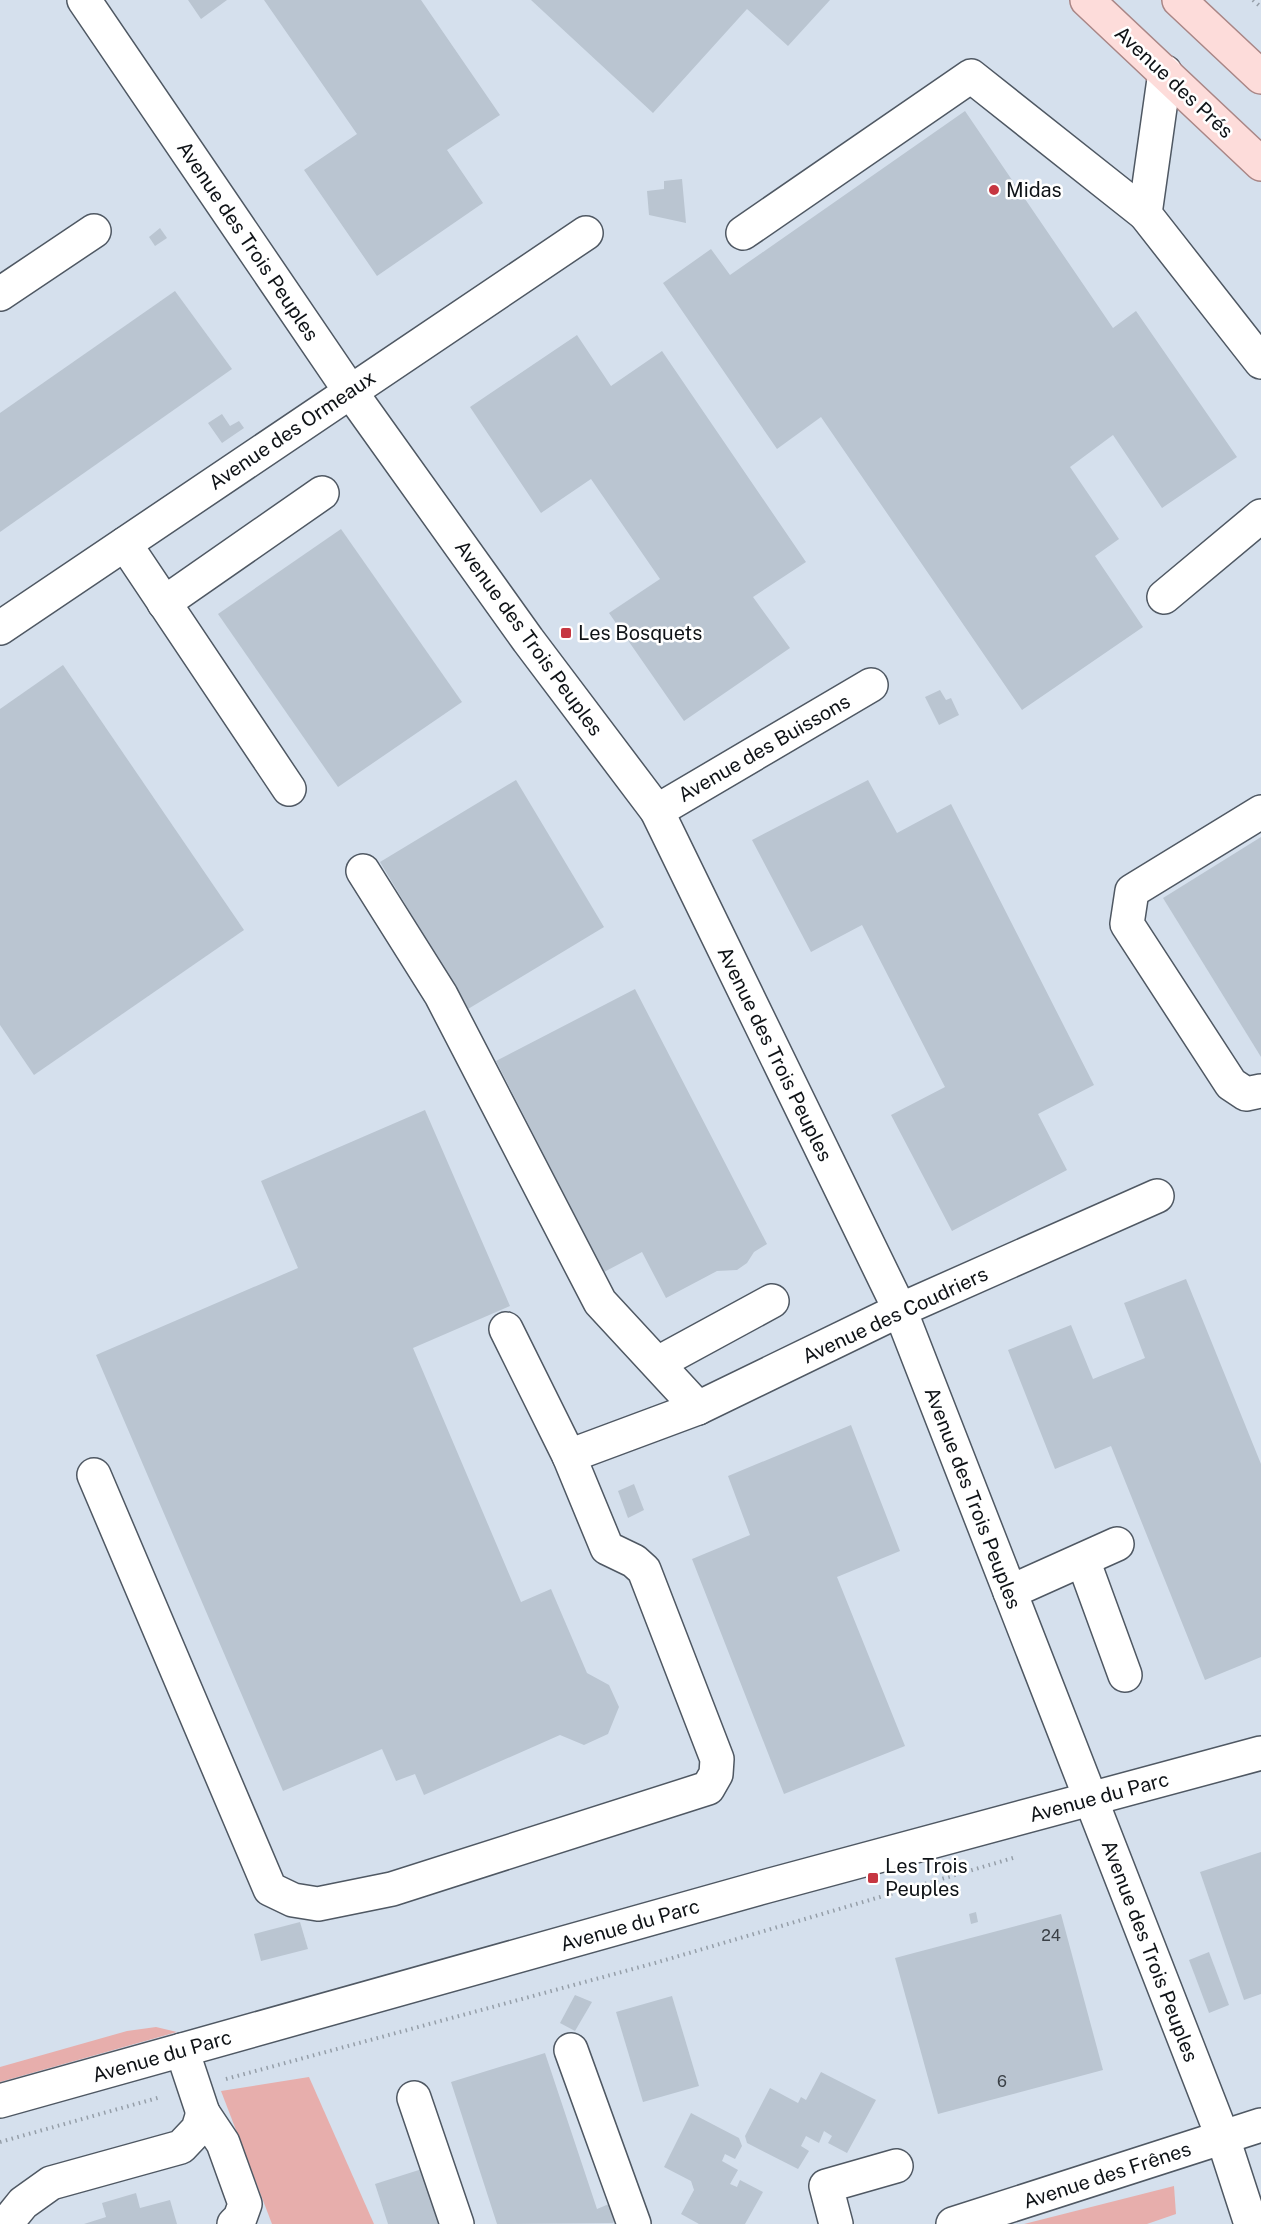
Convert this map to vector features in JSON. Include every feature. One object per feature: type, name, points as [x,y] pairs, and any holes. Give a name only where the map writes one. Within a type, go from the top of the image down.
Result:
[{"type":"main road","name":"Avenue des Prés","points":[[1087,0],[1261,164]]},
{"type":"main road","points":[[1179,0],[1261,77]]},
{"type":"street","name":"Avenue des Trois Peuples","points":[[84,0],[350,391],[528,640],[657,811],[900,1310],[1223,2138],[1251,2224]]},
{"type":"street","points":[[1145,214],[1165,72]]},
{"type":"street","points":[[743,233],[971,75],[1145,214],[1261,362]]},
{"type":"street","points":[[0,294],[94,231]]},
{"type":"street","name":"Avenue des Ormeaux","points":[[0,628],[586,233]]},
{"type":"street","points":[[164,603],[322,493]]},
{"type":"street","points":[[1164,597],[1261,516]]},
{"type":"street","points":[[125,544],[289,789]]},
{"type":"street","name":"Avenue des Buissons","points":[[657,811],[871,685]]},
{"type":"street","points":[[1261,812],[1132,891],[1127,924],[1231,1084],[1246,1094],[1261,1091]]},
{"type":"street","points":[[363,871],[441,995],[600,1302],[698,1408]]},
{"type":"street","name":"Avenue des Coudriers","points":[[569,1456],[698,1408],[900,1310],[1157,1196]]},
{"type":"street","points":[[658,1363],[772,1301]]},
{"type":"street","points":[[94,1475],[270,1889],[293,1900],[318,1904],[392,1888],[708,1788],[716,1774],[717,1759],[644,1570],[634,1561],[607,1548],[569,1456],[506,1329]]},
{"type":"street","points":[[1010,1592],[1117,1544]]},
{"type":"street","points":[[1083,1560],[1125,1675]]},
{"type":"street","name":"Avenue du Parc","points":[[0,2101],[950,1836],[1261,1753]]},
{"type":"street","points":[[182,2050],[199,2100],[223,2143],[244,2204],[239,2222]]},
{"type":"street","points":[[571,2050],[634,2224]]},
{"type":"street","points":[[414,2098],[457,2224]]},
{"type":"street","points":[[6,2224],[23,2203],[51,2183],[181,2147],[198,2129],[199,2100]]},
{"type":"street","name":"Avenue des Frênes","points":[[953,2224],[1261,2125]]},
{"type":"street","points":[[836,2224],[826,2186],[896,2166]]},
{"type":"path","points":[[1253,0],[1261,7]]},
{"type":"path","points":[[0,2142],[76,2123],[199,2100],[1024,1855]]},
{"type":"shaded area","points":[[156,2027],[177,2032],[0,2082],[0,2067],[127,2031]]},
{"type":"shaded area","points":[[309,2077],[374,2224],[272,2224],[221,2091]]},
{"type":"shaded area","points":[[1174,2186],[1176,2214],[1147,2224],[1024,2224]]},
{"type":"building","points":[[188,0],[227,0],[201,19]]},
{"type":"building","points":[[264,0],[421,0],[500,115],[447,150],[483,203],[377,276],[304,170],[357,134]]},
{"type":"building","points":[[531,0],[830,0],[788,46],[747,9],[653,113]]},
{"type":"building","points":[[965,111],[1113,328],[1136,311],[1237,457],[1162,508],[1113,435],[1070,467],[1119,539],[1095,556],[1143,627],[1022,710],[821,417],[777,449],[663,283],[711,249],[730,275]]},
{"type":"building","points":[[682,179],[686,223],[649,215],[647,191],[664,189],[664,181]]},
{"type":"building","points":[[160,228],[167,238],[155,246],[149,237]]},
{"type":"building","points":[[175,291],[232,369],[0,532],[0,413]]},
{"type":"building","points":[[577,335],[611,386],[662,351],[806,562],[753,597],[790,648],[684,721],[609,613],[660,579],[591,479],[541,513],[470,407]]},
{"type":"building","points":[[222,414],[230,426],[239,421],[244,428],[222,443],[208,423]]},
{"type":"building","points":[[341,529],[462,702],[338,787],[218,614]]},
{"type":"building","points":[[63,665],[244,930],[34,1075],[0,1025],[0,709]]},
{"type":"building","points":[[940,690],[946,700],[951,698],[959,715],[939,725],[925,697]]},
{"type":"building","points":[[516,780],[604,927],[468,1009],[380,862]]},
{"type":"building","points":[[868,780],[897,833],[951,804],[1094,1085],[1038,1114],[1067,1170],[952,1231],[891,1115],[945,1087],[862,925],[811,952],[752,840]]},
{"type":"building","points":[[1261,837],[1261,1057],[1163,898]]},
{"type":"building","points":[[635,989],[767,1244],[754,1252],[747,1263],[737,1270],[717,1271],[666,1298],[642,1252],[604,1272],[496,1061]]},
{"type":"building","points":[[425,1110],[510,1306],[413,1348],[521,1602],[551,1589],[587,1673],[609,1685],[619,1707],[608,1734],[584,1745],[560,1735],[424,1795],[415,1774],[396,1781],[382,1749],[283,1791],[96,1355],[298,1268],[261,1181]]},
{"type":"building","points":[[1186,1279],[1261,1464],[1261,1657],[1205,1680],[1111,1446],[1055,1469],[1008,1350],[1071,1325],[1093,1379],[1145,1358],[1124,1303]]},
{"type":"building","points":[[851,1425],[900,1551],[837,1577],[905,1746],[784,1794],[692,1559],[750,1535],[728,1476]]},
{"type":"building","points":[[634,1484],[644,1510],[628,1518],[618,1491]]},
{"type":"building","points":[[1261,1852],[1261,1994],[1244,2000],[1200,1872]]},
{"type":"building","points":[[976,1912],[978,1922],[971,1924],[969,1914]]},
{"type":"building","points":[[1061,1914],[1103,2070],[938,2114],[895,1958]]},
{"type":"building","points":[[300,1922],[308,1949],[261,1961],[254,1934]]},
{"type":"building","points":[[1209,1952],[1229,2005],[1209,2013],[1189,1960]]},
{"type":"building","points":[[575,1995],[592,2002],[575,2031],[560,2023]]},
{"type":"building","points":[[672,1996],[699,2086],[643,2102],[616,2012]]},
{"type":"building","points":[[545,2053],[597,2209],[609,2204],[616,2206],[617,2219],[613,2223],[497,2224],[451,2082]]},
{"type":"building","points":[[821,2072],[876,2100],[847,2153],[828,2143],[832,2136],[824,2131],[819,2143],[806,2136],[801,2146],[809,2151],[798,2169],[747,2143],[745,2136],[770,2088],[798,2103],[801,2097],[806,2100]]},
{"type":"building","points":[[691,2113],[739,2138],[742,2146],[735,2159],[725,2154],[722,2161],[738,2170],[730,2184],[737,2187],[740,2180],[763,2192],[745,2224],[699,2224],[681,2214],[694,2190],[691,2181],[664,2167]]},
{"type":"building","points":[[422,2169],[440,2224],[388,2224],[375,2184]]},
{"type":"building","points":[[136,2193],[140,2208],[170,2200],[177,2224],[84,2224],[106,2217],[102,2203]]},
{"type":"place","name":"Midas","points":[[994,190]]},
{"type":"place","name":"Les Bosquets","points":[[566,633]]},
{"type":"place","name":"Les Trois Peuples","points":[[873,1878]]}]
